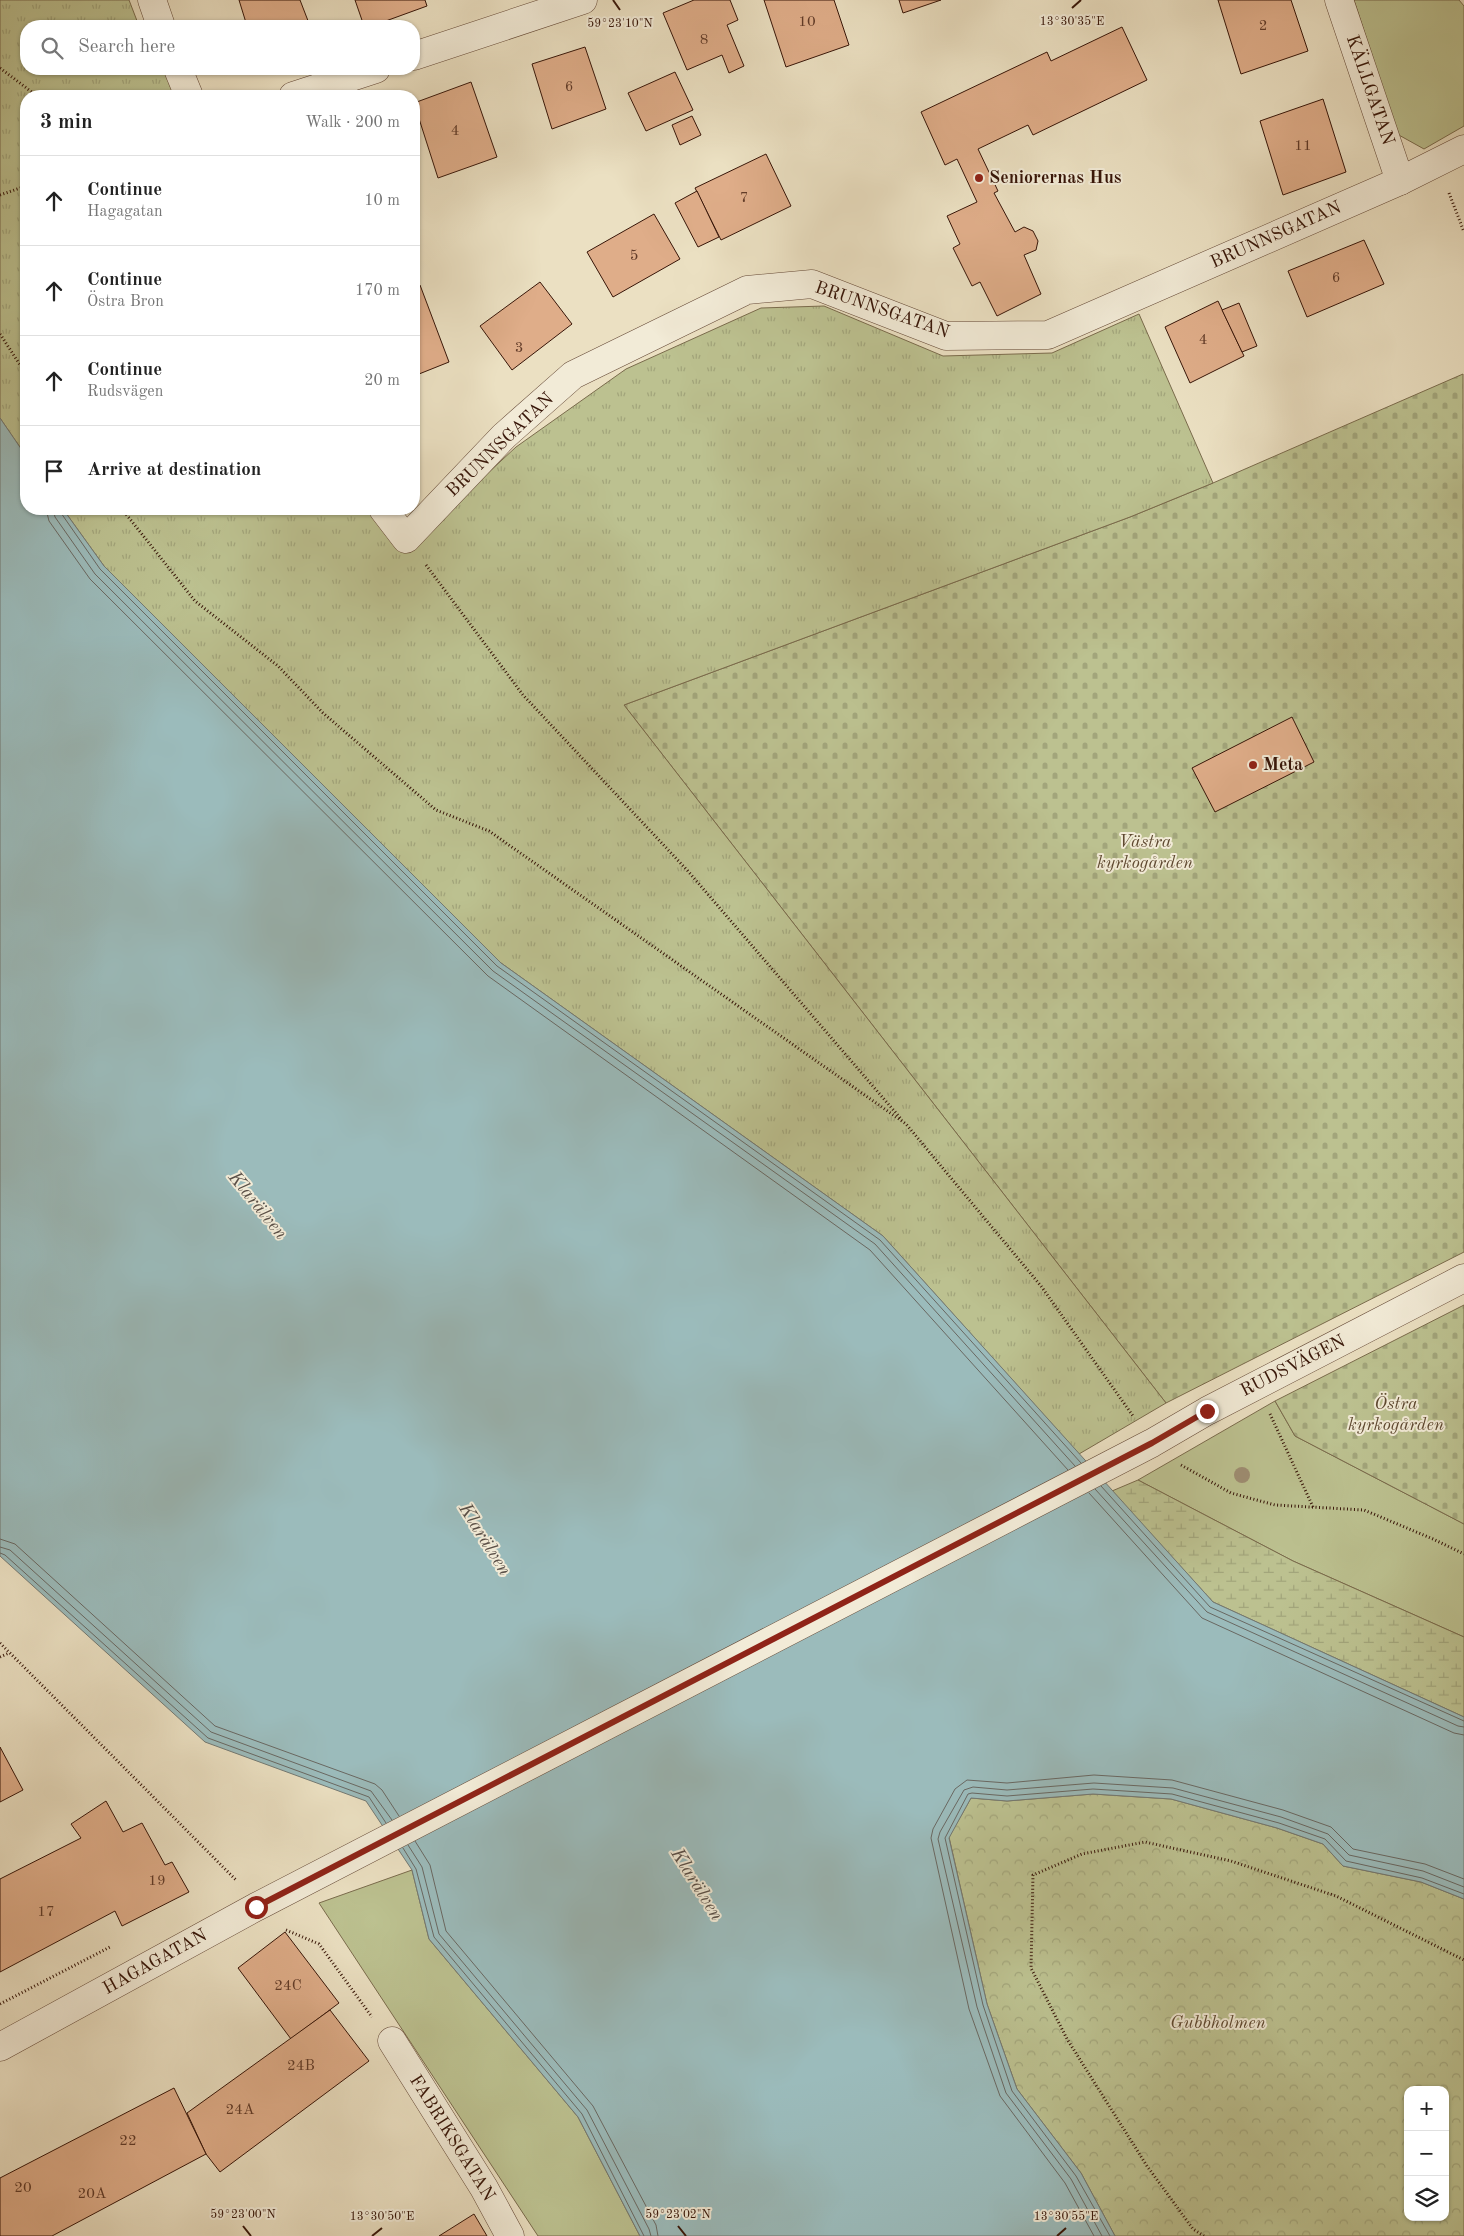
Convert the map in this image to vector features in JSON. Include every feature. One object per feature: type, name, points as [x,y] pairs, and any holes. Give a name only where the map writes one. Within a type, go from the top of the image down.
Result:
[{"type":"street","points":[[152,0],[160,20]]},
{"type":"street","points":[[420,54],[582,0]]},
{"type":"street","name":"KÄLLGATAN","points":[[1339,0],[1400,181]]},
{"type":"street","points":[[180,75],[187,90]]},
{"type":"street","points":[[311,90],[358,75]]},
{"type":"street","name":"BRUNNSGATAN","points":[[406,539],[504,436],[573,376],[746,290],[812,284],[946,336],[1048,336],[1400,181],[1464,149]]},
{"type":"street","points":[[388,515],[406,539]]},
{"type":"street","name":"RUDSVÄGEN","points":[[310,1878],[1152,1443],[1256,1385],[1464,1278]]},
{"type":"street","name":"HAGAGATAN","points":[[0,2047],[310,1878]]},
{"type":"street","name":"FABRIKSGATAN","points":[[392,2041],[484,2188],[510,2236]]},
{"type":"path","points":[[0,68],[29,90]]},
{"type":"path","points":[[1436,162],[1464,232]]},
{"type":"path","points":[[0,195],[20,188]]},
{"type":"path","points":[[0,334],[20,365]]},
{"type":"path","points":[[127,515],[195,601],[278,666],[323,713],[436,810],[490,831],[906,1124]]},
{"type":"path","points":[[406,539],[523,695],[687,870],[906,1124],[1041,1286],[1152,1443],[1188,1471],[1231,1493],[1275,1505],[1364,1510],[1464,1554]]},
{"type":"path","points":[[1256,1385],[1313,1506]]},
{"type":"path","points":[[0,1643],[236,1880],[256,1907],[283,1928],[319,1944],[360,2003],[392,2041]]},
{"type":"path","points":[[0,1657],[9,1653]]},
{"type":"path","points":[[1204,2236],[1193,2229],[1147,2166],[1067,2039],[1031,1968],[1033,1875],[1082,1854],[1145,1842],[1231,1861],[1336,1896],[1464,1960]]},
{"type":"green space","points":[[0,0],[129,0],[137,20],[20,20],[20,75],[184,75],[191,90],[20,90],[20,447],[0,418]]},
{"type":"green space","points":[[1354,0],[1459,0],[1464,6],[1464,126],[1424,149],[1397,134]]},
{"type":"green space","points":[[824,306],[943,356],[1052,353],[1139,314],[1213,483],[1130,517],[624,705],[1166,1403],[1079,1454],[883,1236],[501,963],[104,566],[67,515],[378,515],[403,552],[516,447],[626,369],[761,308]]},
{"type":"green space","name":"Västra kyrkogården","points":[[1463,374],[1464,1252],[1166,1403],[624,705],[1130,517],[1213,483]]},
{"type":"green space","name":"Östra kyrkogården","points":[[1464,1305],[1464,1524],[1295,1436],[1275,1401]]},
{"type":"green space","points":[[1275,1401],[1295,1436],[1464,1524],[1464,1637],[1293,1561],[1138,1480]]},
{"type":"green space","points":[[1138,1480],[1293,1561],[1464,1637],[1464,1717],[1213,1602],[1112,1491]]},
{"type":"green space","name":"Gubbholmen","points":[[1093,1794],[1171,1799],[1277,1828],[1323,1844],[1343,1866],[1421,1882],[1464,1899],[1464,2236],[1115,2236],[1081,2173],[1017,2089],[987,2004],[949,1837],[971,1798],[1007,1801]]},
{"type":"green space","points":[[412,1870],[429,1939],[578,2117],[640,2236],[538,2236],[319,1903]]},
{"type":"water","name":"Klarälven","points":[[0,418],[20,447],[20,515],[67,515],[104,566],[501,963],[883,1236],[1213,1602],[1464,1717],[1464,1899],[1421,1882],[1343,1866],[1323,1844],[1277,1828],[1171,1799],[1093,1794],[1007,1801],[971,1798],[949,1838],[987,2004],[1017,2089],[1081,2173],[1115,2236],[640,2236],[578,2117],[429,1939],[412,1870],[366,1801],[205,1742],[0,1556]]},
{"type":"building","points":[[239,0],[300,0],[308,20],[245,20]]},
{"type":"building","points":[[355,0],[425,0],[427,6],[388,20],[362,20]]},
{"type":"building","points":[[694,0],[730,0],[738,20],[727,25],[744,66],[729,73],[722,55],[687,70],[663,13]]},
{"type":"building","points":[[764,0],[834,0],[849,45],[786,67]]},
{"type":"building","points":[[899,0],[941,0],[903,13]]},
{"type":"building","points":[[1218,0],[1291,0],[1308,51],[1241,74]]},
{"type":"building","name":"Seniorernas Hus","points":[[1122,27],[1147,80],[1033,135],[1028,125],[978,149],[998,191],[994,193],[1015,232],[1024,227],[1033,231],[1038,241],[1036,250],[1024,255],[1041,294],[997,316],[980,282],[972,286],[953,248],[960,244],[947,216],[977,202],[957,159],[945,165],[921,112],[1047,52],[1051,61]]},
{"type":"building","points":[[585,47],[606,109],[552,129],[532,64]]},
{"type":"building","points":[[675,72],[693,110],[646,131],[628,93]]},
{"type":"building","points":[[471,82],[497,157],[438,178],[420,122],[420,101]]},
{"type":"building","points":[[1323,99],[1346,172],[1283,195],[1260,121]]},
{"type":"building","points":[[692,116],[701,135],[680,145],[672,125]]},
{"type":"building","points":[[766,154],[791,206],[721,240],[695,188]]},
{"type":"building","points":[[697,191],[719,237],[698,247],[675,203]]},
{"type":"building","points":[[654,214],[680,259],[613,297],[587,252]]},
{"type":"building","points":[[1364,240],[1384,284],[1307,317],[1288,271]]},
{"type":"building","points":[[540,282],[572,324],[512,370],[480,326]]},
{"type":"building","points":[[420,285],[449,362],[420,374]]},
{"type":"building","points":[[1218,301],[1244,356],[1190,383],[1165,327]]},
{"type":"building","points":[[1239,303],[1257,346],[1242,352],[1222,310]]},
{"type":"building","name":"Meta","points":[[1292,717],[1314,762],[1215,812],[1192,768]]},
{"type":"building","points":[[0,1747],[23,1790],[0,1802]]},
{"type":"building","points":[[106,1801],[123,1832],[142,1823],[165,1865],[172,1862],[189,1892],[122,1926],[115,1911],[0,1972],[0,1879],[81,1838],[71,1824]]},
{"type":"building","points":[[285,1932],[339,2003],[291,2039],[238,1968]]},
{"type":"building","points":[[330,2010],[369,2061],[220,2172],[206,2154],[187,2113]]},
{"type":"building","points":[[174,2088],[206,2154],[52,2236],[0,2236],[0,2178]]},
{"type":"building","points":[[474,2214],[487,2236],[439,2236]]},
{"type":"place","name":"Seniorernas Hus","points":[[979,178]]},
{"type":"place","name":"Meta","points":[[1253,765]]},
{"type":"route","points":[[256,1907],[1152,1443],[1207,1411]]}]
